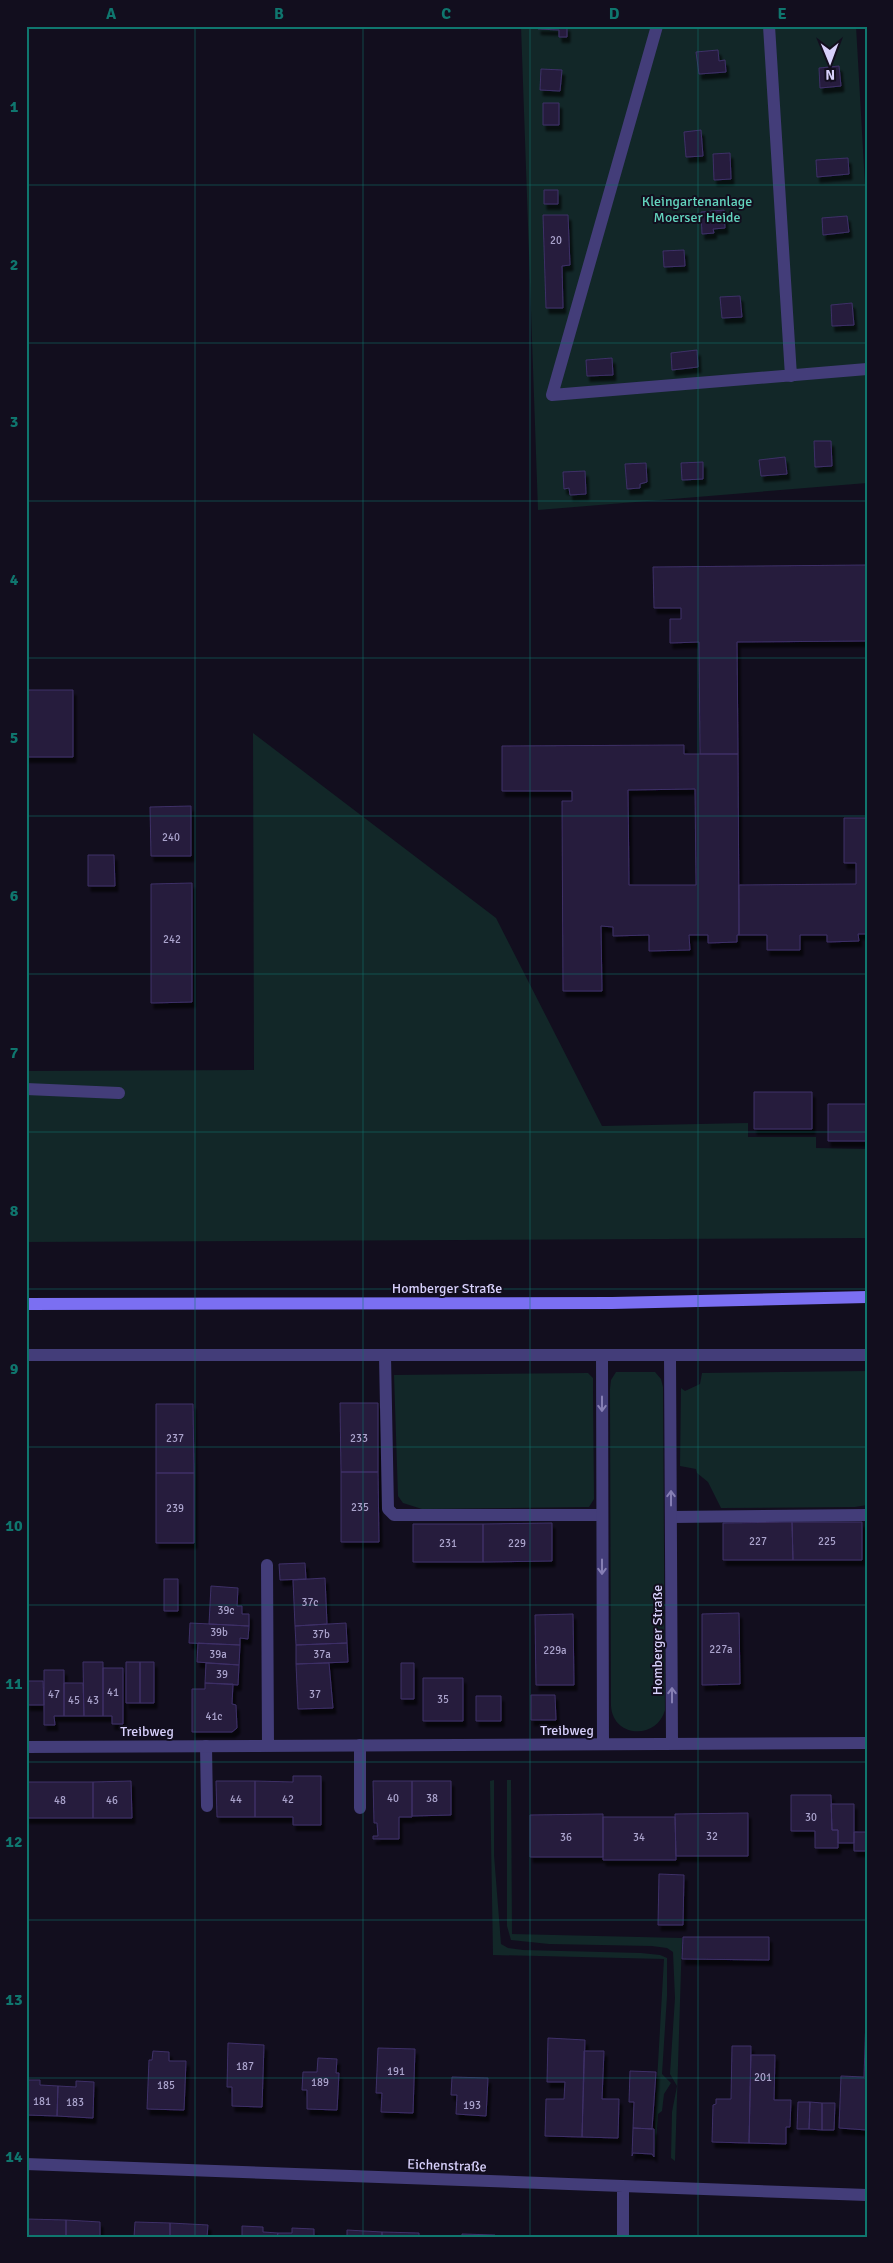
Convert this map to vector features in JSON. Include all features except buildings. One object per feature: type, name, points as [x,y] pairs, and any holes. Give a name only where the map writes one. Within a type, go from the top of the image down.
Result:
[{"type":"main road","name":"Homberger Straße","points":[[26,1304],[612,1303],[867,1297]]},
{"type":"street","points":[[657,26],[552,395],[867,369]]},
{"type":"street","points":[[769,26],[791,376]]},
{"type":"street","points":[[26,1089],[119,1093]]},
{"type":"street","points":[[26,1355],[867,1355]]},
{"type":"street","points":[[385,1356],[388,1509],[394,1515],[602,1515]]},
{"type":"street","points":[[602,1356],[603,1744]]},
{"type":"street","name":"Homberger Straße","points":[[670,1356],[672,1744]]},
{"type":"street","points":[[671,1517],[867,1515]]},
{"type":"street","points":[[267,1565],[268,1746]]},
{"type":"street","name":"Treibweg","points":[[26,1747],[867,1744]]},
{"type":"street","points":[[360,1745],[360,1808]]},
{"type":"street","points":[[206,1746],[207,1806]]},
{"type":"street","name":"Eichenstraße","points":[[26,2164],[867,2195]]},
{"type":"street","points":[[623,2186],[623,2237]]},
{"type":"green space","name":"Kleingartenanlage Moerser Heide","points":[[521,26],[856,26],[867,220],[867,483],[538,510]]},
{"type":"green space","points":[[253,733],[496,918],[602,1126],[748,1123],[748,1137],[816,1137],[816,1148],[867,1149],[867,1238],[26,1242],[26,1071],[254,1070]]},
{"type":"green space","points":[[867,1371],[867,1505],[855,1507],[721,1508],[708,1482],[697,1473],[696,1469],[680,1466],[681,1388],[685,1391],[700,1384],[702,1373]]},
{"type":"green space","points":[[616,1372],[655,1372],[661,1379],[663,1387],[665,1710],[660,1720],[653,1727],[636,1731],[627,1729],[619,1724],[614,1717],[611,1706],[610,1389],[611,1380]]},
{"type":"green space","points":[[588,1373],[593,1378],[594,1499],[589,1507],[422,1509],[403,1503],[398,1496],[394,1375]]},
{"type":"green space","points":[[494,1780],[494,1855],[501,1944],[508,1948],[523,1950],[641,1953],[660,1955],[667,1958],[667,1996],[662,2074],[671,2083],[664,2094],[662,2111],[658,2114],[655,2159],[655,2116],[664,1959],[493,1955],[490,1781]]},
{"type":"green space","points":[[507,1780],[511,1780],[512,1934],[682,1938],[675,2161],[671,2158],[672,2112],[677,2086],[670,2074],[675,1998],[673,1952],[667,1948],[652,1946],[549,1944],[511,1940],[507,1926]]}]
